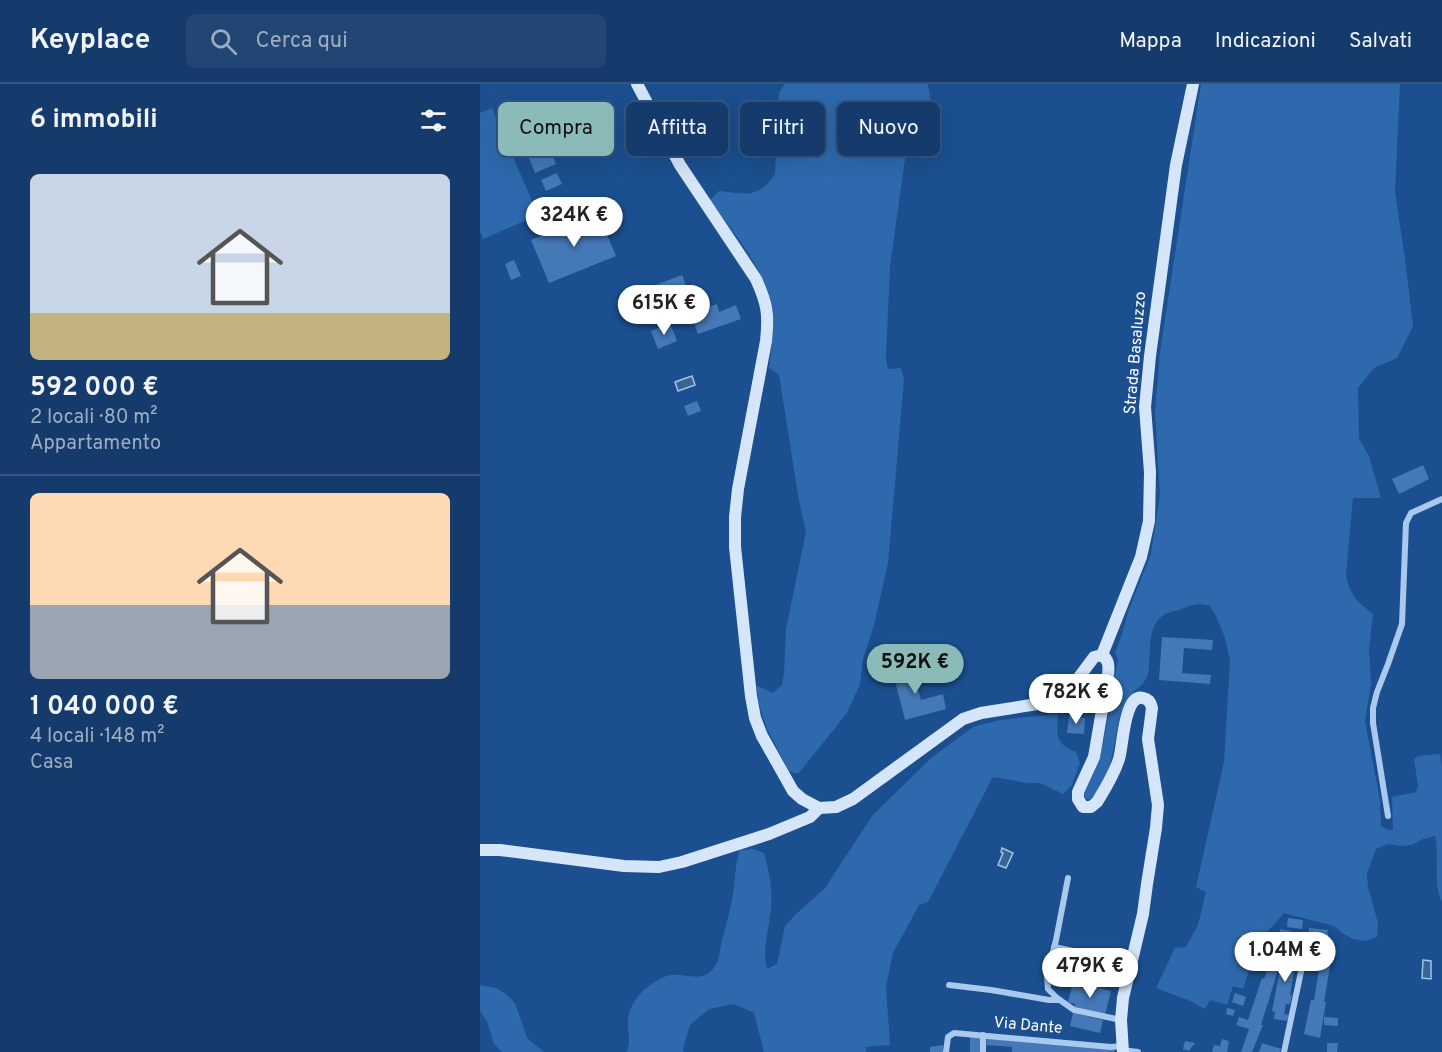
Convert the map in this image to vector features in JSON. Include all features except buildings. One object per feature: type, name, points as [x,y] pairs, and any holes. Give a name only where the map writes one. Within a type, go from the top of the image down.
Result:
[{"type":"main road","points":[[638,84],[680,165],[756,279],[765,298],[768,320],[766,341],[735,516],[735,547],[751,696],[755,718],[762,736],[793,791],[819,808],[836,807],[853,800],[963,720],[981,713],[1037,704],[1062,696],[1071,688],[1094,657],[1102,655],[1106,658],[1109,668],[1094,757],[1078,792],[1078,799],[1083,807],[1090,807],[1097,802],[1115,770],[1127,715],[1131,703],[1137,698],[1144,698],[1150,702],[1152,708],[1148,740],[1157,798],[1156,828],[1143,914],[1126,982],[1121,1020],[1122,1049]]},
{"type":"main road","name":"Strada Basaluzzo","points":[[1102,655],[1141,557],[1149,521],[1150,472],[1145,407],[1149,366],[1176,165],[1193,84]]},
{"type":"main road","points":[[480,850],[500,850],[624,866],[659,867],[682,862],[769,834],[810,817],[819,808]]},
{"type":"street","points":[[1388,816],[1373,723],[1373,708],[1402,624],[1406,523],[1412,513],[1442,499]]},
{"type":"street","points":[[1068,878],[1047,976],[1048,989],[1074,1010],[1121,1020]]},
{"type":"street","points":[[1054,947],[1131,963]]},
{"type":"street","points":[[1284,1052],[1302,967]]},
{"type":"street","points":[[949,985],[1059,1000]]},
{"type":"street","name":"Via Dante","points":[[946,1052],[948,1039],[952,1034],[1111,1047],[1138,1052]]},
{"type":"street","points":[[983,1035],[983,1052]]},
{"type":"shaded area","points":[[785,84],[928,84],[931,102],[837,102],[837,156],[906,156],[890,266],[886,358],[888,369],[901,368],[904,380],[888,563],[874,625],[863,660],[860,684],[847,713],[798,774],[789,771],[767,729],[756,685],[773,693],[782,685],[786,629],[806,532],[779,375],[769,368],[773,312],[765,283],[757,268],[710,200],[719,191],[744,194],[763,188],[775,174],[776,156],[825,156],[825,102],[779,102],[779,93]]},
{"type":"shaded area","points":[[1201,84],[1400,84],[1395,192],[1413,326],[1397,358],[1374,368],[1358,388],[1359,439],[1369,456],[1381,498],[1353,498],[1346,575],[1349,588],[1355,598],[1373,614],[1369,649],[1371,684],[1365,721],[1380,801],[1381,826],[1393,830],[1392,797],[1416,792],[1418,786],[1414,759],[1419,756],[1440,754],[1442,767],[1442,902],[1437,886],[1435,836],[1412,845],[1388,844],[1376,849],[1367,873],[1368,887],[1378,923],[1377,937],[1365,941],[1353,939],[1334,926],[1284,913],[1260,940],[1243,989],[1233,986],[1227,1005],[1210,1000],[1205,1009],[1156,988],[1175,948],[1186,947],[1198,925],[1206,892],[1196,887],[1224,762],[1230,661],[1225,638],[1210,606],[1194,605],[1167,613],[1154,626],[1148,674],[1144,682],[1130,695],[1121,713],[1107,774],[1096,794],[1089,800],[1084,794],[1099,759],[1106,728],[1118,660],[1115,653],[1129,609],[1151,554],[1160,494],[1155,411],[1160,352]]},
{"type":"shaded area","points":[[492,108],[498,122],[498,156],[513,156],[538,215],[483,239],[480,231],[480,113]]},
{"type":"shaded area","points":[[692,376],[695,385],[678,391],[675,382]]},
{"type":"shaded area","points":[[1058,714],[1058,738],[1069,749],[1076,752],[1080,763],[1072,785],[1063,794],[1040,783],[993,777],[928,902],[919,905],[893,953],[886,986],[890,1045],[866,1047],[866,1052],[764,1052],[754,1013],[734,1004],[709,1009],[690,1025],[684,1052],[626,1052],[629,1043],[630,1010],[644,990],[671,975],[698,977],[704,975],[710,972],[716,964],[731,905],[740,850],[753,849],[764,853],[771,888],[766,947],[767,969],[777,964],[785,926],[825,888],[872,816],[931,758],[973,727],[1000,720]]},
{"type":"shaded area","points":[[1002,848],[1013,853],[1006,868],[998,865],[1003,853]]},
{"type":"shaded area","points":[[1423,960],[1431,961],[1431,979],[1422,978]]},
{"type":"shaded area","points":[[480,985],[496,988],[515,1003],[527,1038],[544,1052],[502,1052],[494,1044],[487,1021],[480,1011]]}]
